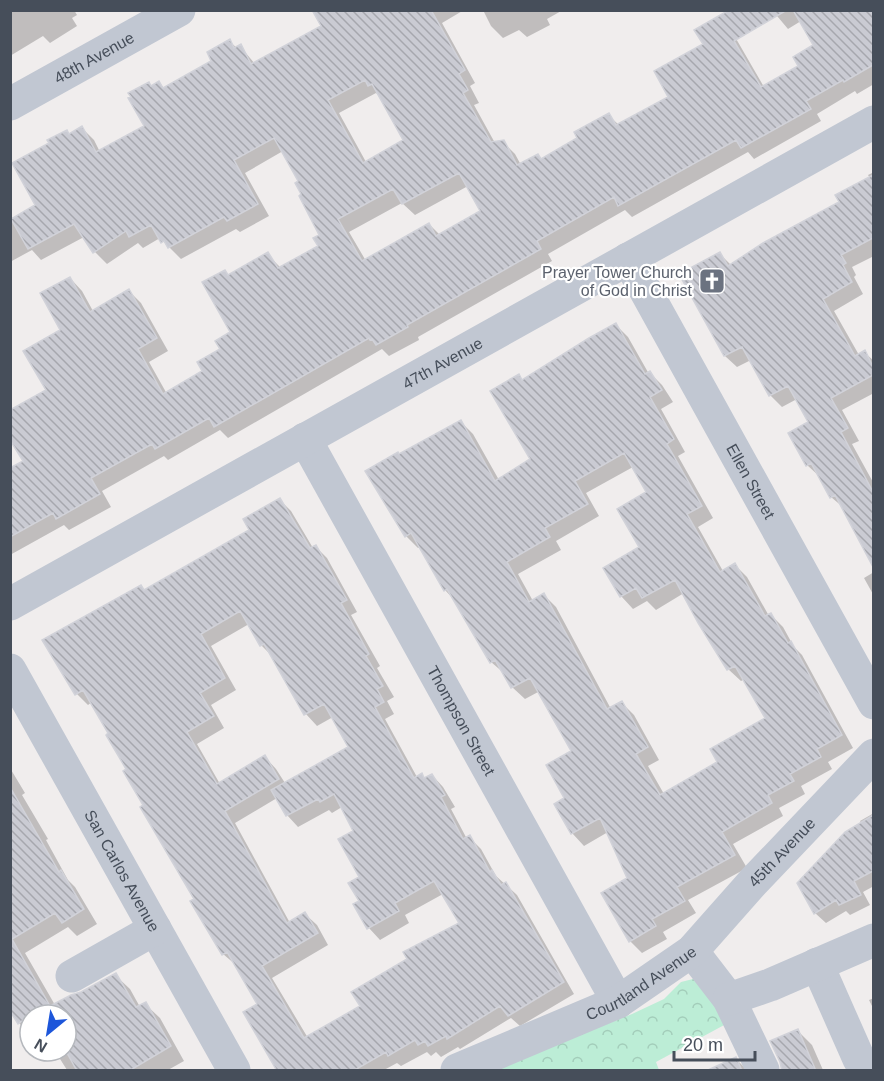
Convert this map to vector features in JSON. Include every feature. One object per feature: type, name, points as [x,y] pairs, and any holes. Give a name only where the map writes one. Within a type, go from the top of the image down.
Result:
[{"type":"street","name":"48th Avenue","points":[[10,104],[179,10]]},
{"type":"street","name":"47th Avenue","points":[[10,604],[873,122]]},
{"type":"street","name":"Ellen Street","points":[[628,259],[873,703]]},
{"type":"street","name":"Thompson Street","points":[[305,439],[618,1002]]},
{"type":"street","name":"San Carlos Avenue","points":[[10,670],[234,1071]]},
{"type":"street","name":"45th Avenue","points":[[692,951],[754,881],[873,755]]},
{"type":"street","points":[[72,976],[155,929]]},
{"type":"street","points":[[729,999],[770,985],[873,940]]},
{"type":"street","name":"Courtland Avenue","points":[[457,1071],[618,1002],[692,951],[729,999],[763,1071]]},
{"type":"street","points":[[818,964],[859,1059]]},
{"type":"green space","points":[[693,979],[705,984],[726,1024],[656,1062],[659,1070],[490,1070],[632,1014],[664,999],[681,982]]},
{"type":"building","points":[[312,10],[431,10],[465,70],[459,74],[468,90],[463,93],[491,142],[504,140],[517,165],[538,154],[541,159],[577,138],[574,132],[609,113],[616,125],[668,97],[654,71],[703,44],[694,30],[729,10],[787,10],[734,41],[761,87],[798,66],[793,57],[813,45],[793,10],[873,10],[873,65],[806,101],[811,109],[741,148],[736,140],[618,206],[614,197],[537,241],[541,249],[376,345],[369,338],[214,427],[209,418],[155,449],[152,444],[91,478],[100,494],[56,519],[53,513],[10,537],[10,468],[23,461],[10,440],[10,410],[46,390],[23,351],[60,330],[40,293],[70,277],[90,312],[129,289],[157,338],[138,349],[163,394],[202,371],[197,362],[220,349],[215,341],[230,332],[202,282],[225,270],[228,275],[268,252],[278,268],[318,246],[313,238],[319,235],[299,196],[301,194],[295,183],[298,181],[274,138],[234,160],[258,204],[227,221],[224,217],[168,248],[164,241],[161,243],[151,225],[129,237],[126,231],[93,253],[74,224],[28,249],[11,219],[35,205],[12,163],[49,143],[47,140],[67,130],[69,134],[82,126],[96,152],[144,126],[128,98],[131,97],[128,93],[149,82],[151,86],[159,81],[163,88],[211,61],[207,52],[230,39],[234,48],[241,44],[251,64],[321,26]],"holes":[[[365,80],[368,86],[372,84],[403,140],[363,163],[328,100]],[[459,173],[480,211],[436,236],[429,223],[362,261],[338,219],[393,189],[402,204]]]},
{"type":"building","points":[[873,175],[873,238],[841,255],[846,263],[843,265],[852,282],[823,299],[855,356],[865,350],[873,367],[873,375],[831,398],[848,428],[841,432],[873,492],[873,567],[835,495],[830,498],[811,463],[806,466],[788,433],[808,422],[788,386],[769,396],[742,347],[724,356],[679,274],[720,252],[728,266],[763,243],[839,202],[835,195]]},
{"type":"building","points":[[616,323],[645,374],[650,371],[662,390],[650,397],[674,439],[667,444],[702,506],[687,514],[720,572],[735,563],[765,616],[771,613],[788,643],[791,641],[842,735],[817,749],[821,757],[790,774],[794,781],[768,795],[772,803],[722,832],[735,855],[677,887],[685,901],[652,919],[656,926],[629,942],[601,893],[627,878],[600,818],[571,834],[554,804],[564,798],[546,765],[571,751],[530,678],[511,688],[495,660],[490,663],[447,589],[444,591],[411,533],[405,537],[365,471],[461,420],[495,481],[530,459],[490,391],[519,374],[522,380]],"holes":[[[624,453],[646,492],[617,509],[639,547],[603,568],[620,597],[636,588],[642,598],[675,580],[727,670],[735,666],[765,718],[710,749],[717,762],[660,795],[636,754],[648,747],[622,701],[607,709],[544,593],[529,602],[507,562],[550,537],[545,528],[588,504],[575,481]]]},
{"type":"building","points":[[280,498],[310,548],[316,545],[347,600],[341,603],[369,654],[366,656],[383,686],[377,689],[384,702],[375,707],[414,778],[422,773],[424,778],[432,774],[445,795],[441,797],[463,839],[470,835],[490,872],[492,870],[501,885],[506,882],[564,982],[508,1016],[500,1006],[447,1039],[446,1036],[428,1046],[425,1041],[418,1045],[415,1040],[388,1056],[386,1052],[353,1071],[277,1071],[243,1012],[257,1004],[227,952],[222,955],[190,901],[194,899],[140,807],[143,805],[123,771],[126,769],[83,690],[75,695],[42,640],[141,585],[144,590],[249,530],[243,519]],"holes":[[[240,611],[260,646],[264,644],[304,715],[324,704],[348,747],[271,790],[286,816],[318,799],[320,802],[334,794],[353,831],[338,839],[359,877],[348,883],[359,901],[353,904],[367,929],[399,911],[395,903],[434,881],[459,923],[403,952],[407,959],[351,992],[360,1006],[304,1038],[262,966],[318,933],[305,912],[287,923],[225,811],[279,779],[265,755],[217,784],[187,732],[214,716],[200,693],[225,678],[201,634]]]},
{"type":"building","points":[[10,787],[59,872],[61,870],[84,909],[62,923],[55,913],[12,939],[48,1003],[18,1003],[18,1024],[10,1011]]},
{"type":"building","points":[[873,815],[873,871],[854,881],[861,895],[839,905],[836,900],[814,914],[797,883],[845,832]]},
{"type":"building","points":[[116,973],[136,1007],[146,1002],[171,1046],[129,1071],[77,1071],[73,1063],[78,1063],[78,1003],[56,1003]]},
{"type":"building","points":[[798,1029],[816,1071],[782,1071],[770,1041]]},
{"type":"building","points":[[736,1057],[742,1071],[706,1071]]},
{"type":"place","name":"Prayer Tower Church of God in Christ","points":[[712,281]]}]
